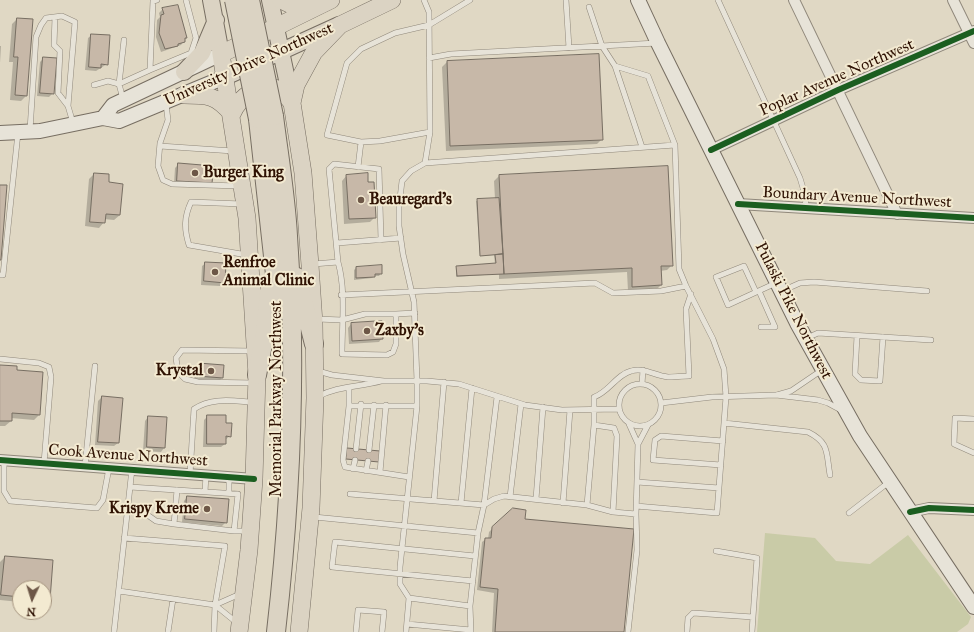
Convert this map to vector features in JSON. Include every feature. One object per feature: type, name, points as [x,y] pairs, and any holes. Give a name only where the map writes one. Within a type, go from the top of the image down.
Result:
[{"type":"highway","name":"Memorial Parkway Northwest","points":[[234,0],[266,117]]},
{"type":"highway","name":"Memorial Parkway Northwest","points":[[250,0],[280,234],[292,428],[288,501],[276,632]]},
{"type":"highway","points":[[281,0],[285,4],[302,7],[327,2]]},
{"type":"highway","name":"University Drive Northwest","points":[[340,24],[392,0]]},
{"type":"highway","name":"University Drive Northwest","points":[[222,54],[327,2]]},
{"type":"highway","points":[[301,630],[311,517],[315,370],[314,319],[303,173],[292,103],[296,86],[314,52],[340,24]]},
{"type":"highway","points":[[222,54],[245,204],[250,255],[257,379],[254,479],[244,507],[238,531],[244,592],[240,629]]},
{"type":"highway","points":[[232,114],[238,102],[248,92],[257,90],[276,88],[283,92],[292,103]]},
{"type":"highway","points":[[184,95],[200,95],[216,99],[222,102],[232,114]]},
{"type":"highway","name":"Memorial Parkway Northwest","points":[[263,632],[277,506],[280,412],[280,234]]},
{"type":"highway","points":[[280,234],[295,260],[301,294],[314,344]]},
{"type":"highway","points":[[257,379],[265,334],[270,282],[280,234]]},
{"type":"main road","points":[[213,0],[219,6],[230,10],[248,8],[256,5],[261,0]]},
{"type":"main road","points":[[213,0],[222,54]]},
{"type":"main road","points":[[270,0],[292,103]]},
{"type":"main road","name":"Pulaski Pike Northwest","points":[[638,0],[779,287],[847,414],[890,482],[974,608]]},
{"type":"main road","points":[[180,74],[202,53],[216,20]]},
{"type":"main road","name":"University Drive Northwest","points":[[0,133],[24,132],[74,125],[103,118],[119,121],[165,103],[281,53],[340,24]]},
{"type":"main road","name":"University Drive Northwest","points":[[103,118],[113,104],[222,54]]},
{"type":"street","points":[[794,0],[897,214]]},
{"type":"street","points":[[953,0],[972,32],[974,43]]},
{"type":"street","name":"Poplar Avenue Northwest","points":[[711,150],[838,90],[972,32]]},
{"type":"street","name":"Boundary Avenue Northwest","points":[[738,204],[974,218]]},
{"type":"street","name":"Cook Avenue Northwest","points":[[2,460],[254,479]]},
{"type":"street","points":[[910,512],[929,508],[974,510]]},
{"type":"lane","points":[[150,70],[154,1],[157,0]]},
{"type":"lane","points":[[94,85],[108,81],[119,84],[190,53],[196,38],[186,0]]},
{"type":"lane","points":[[424,0],[429,12],[430,132],[425,163]]},
{"type":"lane","points":[[430,132],[380,141],[361,142],[327,135],[347,64],[361,49],[395,34],[429,25],[470,0]]},
{"type":"lane","points":[[566,0],[568,48]]},
{"type":"lane","points":[[718,0],[805,190],[805,208]]},
{"type":"lane","points":[[589,7],[602,46],[615,66],[642,147]]},
{"type":"lane","points":[[0,275],[3,275],[36,37],[40,25],[46,18],[62,16],[76,22],[68,106]]},
{"type":"lane","points":[[55,17],[54,45],[60,51],[58,93],[68,106],[74,125]]},
{"type":"lane","points":[[123,100],[119,84],[124,40]]},
{"type":"lane","points":[[429,58],[452,54],[658,43]]},
{"type":"lane","points":[[171,61],[180,74]]},
{"type":"lane","points":[[615,66],[648,76],[675,145],[679,269],[721,359],[724,370],[726,397],[717,513],[636,506]]},
{"type":"lane","points":[[165,103],[168,120],[160,146],[159,172],[163,180],[168,183],[242,186]]},
{"type":"lane","points":[[358,167],[361,142]]},
{"type":"lane","points":[[406,632],[409,598],[400,584],[400,574],[418,381],[415,313],[401,238],[399,207],[402,181],[411,171],[425,163],[675,145]]},
{"type":"lane","points":[[160,146],[237,151]]},
{"type":"lane","points":[[381,240],[379,170],[334,164],[330,169],[340,271],[342,354],[387,355],[393,352],[396,344],[396,314]]},
{"type":"lane","points":[[245,204],[191,202],[185,220],[184,230],[188,245],[250,255]]},
{"type":"lane","points":[[337,243],[401,238]]},
{"type":"lane","points":[[310,265],[338,262]]},
{"type":"lane","points":[[761,327],[775,327],[758,292],[744,266],[716,277],[725,291],[728,305],[758,292],[779,287],[814,282],[927,291]]},
{"type":"lane","points":[[744,282],[750,279]]},
{"type":"lane","points":[[341,296],[595,283],[614,293],[661,291],[686,286]]},
{"type":"lane","points":[[587,505],[595,410],[594,397],[602,394],[618,378],[631,371],[643,370],[666,377],[689,376],[686,309],[691,294]]},
{"type":"lane","points":[[314,319],[342,320],[365,314],[415,313]]},
{"type":"lane","points":[[806,339],[818,333],[931,340]]},
{"type":"lane","points":[[857,336],[855,374],[861,380],[880,381],[883,337]]},
{"type":"lane","points":[[255,351],[182,350],[176,358],[178,372],[185,379],[223,383],[257,379]]},
{"type":"lane","points":[[0,359],[39,363],[49,367],[51,377],[44,463]]},
{"type":"lane","points":[[85,466],[95,366]]},
{"type":"lane","points":[[315,370],[323,374],[384,381],[444,382],[472,388],[521,404],[543,407],[570,410],[618,409]]},
{"type":"lane","points":[[642,384],[643,370]]},
{"type":"lane","points":[[776,395],[791,391],[823,370]]},
{"type":"lane","points":[[315,398],[329,390],[349,388],[384,381]]},
{"type":"lane","points":[[434,501],[444,382]]},
{"type":"lane","points":[[638,444],[648,425],[658,416],[661,403],[656,391],[650,387],[642,384],[630,386],[624,390],[620,396],[618,409],[624,420],[629,424],[642,427],[648,425]]},
{"type":"lane","points":[[349,388],[349,406],[343,460],[345,467],[409,477]]},
{"type":"lane","points":[[461,503],[472,388]]},
{"type":"lane","points":[[661,403],[726,397],[776,395],[818,400],[828,403],[847,414]]},
{"type":"lane","points":[[407,624],[471,631],[470,606],[472,581],[478,533],[484,505],[497,397]]},
{"type":"lane","points":[[190,474],[194,409],[203,404],[215,401],[256,402]]},
{"type":"lane","points":[[349,406],[361,404],[416,406]]},
{"type":"lane","points":[[356,449],[361,404]]},
{"type":"lane","points":[[510,497],[521,404]]},
{"type":"lane","points":[[369,450],[374,405]]},
{"type":"lane","points":[[380,472],[386,405]]},
{"type":"lane","points":[[536,499],[543,407]]},
{"type":"lane","points":[[563,503],[570,410]]},
{"type":"lane","points":[[974,419],[955,418],[954,444],[974,454]]},
{"type":"lane","points":[[724,423],[808,432],[818,437],[825,443],[830,475]]},
{"type":"lane","points":[[628,632],[637,550],[636,506],[638,444],[629,424]]},
{"type":"lane","points":[[594,425],[614,428],[618,436],[613,512]]},
{"type":"lane","points":[[720,465],[653,460],[655,440],[661,436],[723,441]]},
{"type":"lane","points":[[2,460],[4,491],[10,501],[97,508],[103,500],[110,468]]},
{"type":"lane","points":[[353,469],[355,460]]},
{"type":"lane","points":[[366,471],[368,461]]},
{"type":"lane","points":[[114,632],[132,470]]},
{"type":"lane","points":[[205,492],[206,475]]},
{"type":"lane","points":[[229,477],[229,493]]},
{"type":"lane","points":[[637,482],[719,488]]},
{"type":"lane","points":[[850,513],[890,482]]},
{"type":"lane","points":[[130,487],[238,494],[244,507]]},
{"type":"lane","points":[[174,523],[177,490]]},
{"type":"lane","points":[[350,494],[484,505],[494,499],[504,496],[587,505],[613,512],[636,514]]},
{"type":"lane","points":[[127,508],[139,509],[156,521],[238,531]]},
{"type":"lane","points":[[311,517],[478,533]]},
{"type":"lane","points":[[124,538],[225,546],[215,606],[214,632]]},
{"type":"lane","points":[[472,581],[332,567],[335,542],[475,556]]},
{"type":"lane","points":[[716,551],[757,558],[752,632]]},
{"type":"lane","points":[[119,591],[215,606],[240,629]]},
{"type":"lane","points":[[215,606],[244,592]]},
{"type":"lane","points":[[409,598],[470,606]]},
{"type":"lane","points":[[168,632],[173,599]]},
{"type":"lane","points":[[356,632],[358,610],[384,612],[382,632]]},
{"type":"lane","points":[[687,632],[688,618],[692,613],[753,617]]},
{"type":"green space","points":[[765,533],[815,538],[836,561],[870,564],[908,535],[971,617],[968,624],[957,632],[757,632]]},
{"type":"building","points":[[178,5],[187,38],[185,38],[185,42],[178,44],[178,46],[165,49],[159,33],[161,15],[164,14],[162,8]]},
{"type":"building","points":[[17,18],[33,19],[27,96],[15,95],[18,57],[14,57]]},
{"type":"building","points":[[91,34],[110,35],[108,65],[101,64],[101,68],[89,67]]},
{"type":"building","points":[[599,54],[603,140],[450,146],[447,61]]},
{"type":"building","points":[[43,57],[57,58],[54,94],[40,93]]},
{"type":"building","name":"Burger King","points":[[178,163],[214,166],[212,183],[177,181]]},
{"type":"building","points":[[668,166],[673,266],[661,266],[662,285],[632,287],[632,268],[504,274],[499,175]]},
{"type":"building","points":[[94,173],[109,174],[109,182],[123,184],[120,215],[106,214],[105,223],[90,222]]},
{"type":"building","name":"Beauregard's","points":[[368,173],[368,182],[374,182],[376,218],[349,219],[346,175]]},
{"type":"building","points":[[0,185],[7,185],[1,260],[0,260]]},
{"type":"building","points":[[499,198],[503,254],[480,256],[477,199]]},
{"type":"building","points":[[503,254],[504,274],[457,276],[456,266],[496,263],[495,255]]},
{"type":"building","name":"Renfroe Animal Clinic","points":[[205,262],[226,263],[225,283],[204,281]]},
{"type":"building","points":[[382,265],[382,274],[375,274],[375,277],[356,278],[356,267]]},
{"type":"building","name":"Zaxby's","points":[[382,321],[383,339],[352,341],[351,323]]},
{"type":"building","name":"Krystal","points":[[198,363],[224,365],[223,378],[197,376]]},
{"type":"building","points":[[0,365],[17,366],[17,370],[43,372],[40,415],[12,413],[12,421],[0,421]]},
{"type":"building","points":[[102,396],[123,398],[119,443],[98,442]]},
{"type":"building","points":[[207,415],[226,415],[226,423],[232,423],[231,437],[226,436],[226,444],[207,444]]},
{"type":"building","points":[[148,416],[167,417],[165,448],[147,447]]},
{"type":"building","points":[[347,448],[380,451],[379,462],[346,459]]},
{"type":"building","name":"Krispy Kreme","points":[[187,496],[229,499],[227,523],[185,519]]},
{"type":"building","points":[[513,508],[526,510],[525,519],[634,529],[624,632],[495,632],[498,589],[480,587],[485,538],[491,538],[492,527]]},
{"type":"building","points":[[5,556],[53,560],[52,580],[12,580],[12,596],[1,595]]},
{"type":"cycle path","points":[[711,150],[838,90],[974,31]]},
{"type":"cycle path","points":[[738,204],[974,218]]},
{"type":"cycle path","points":[[0,460],[254,479]]},
{"type":"cycle path","points":[[910,512],[929,508],[974,510]]},
{"type":"place","name":"Burger King","points":[[195,173]]},
{"type":"place","name":"Beauregard's","points":[[361,200]]},
{"type":"place","name":"Renfroe Animal Clinic","points":[[215,272]]},
{"type":"place","name":"Zaxby's","points":[[367,331]]},
{"type":"place","name":"Krystal","points":[[211,371]]},
{"type":"place","name":"Krispy Kreme","points":[[207,509]]}]
